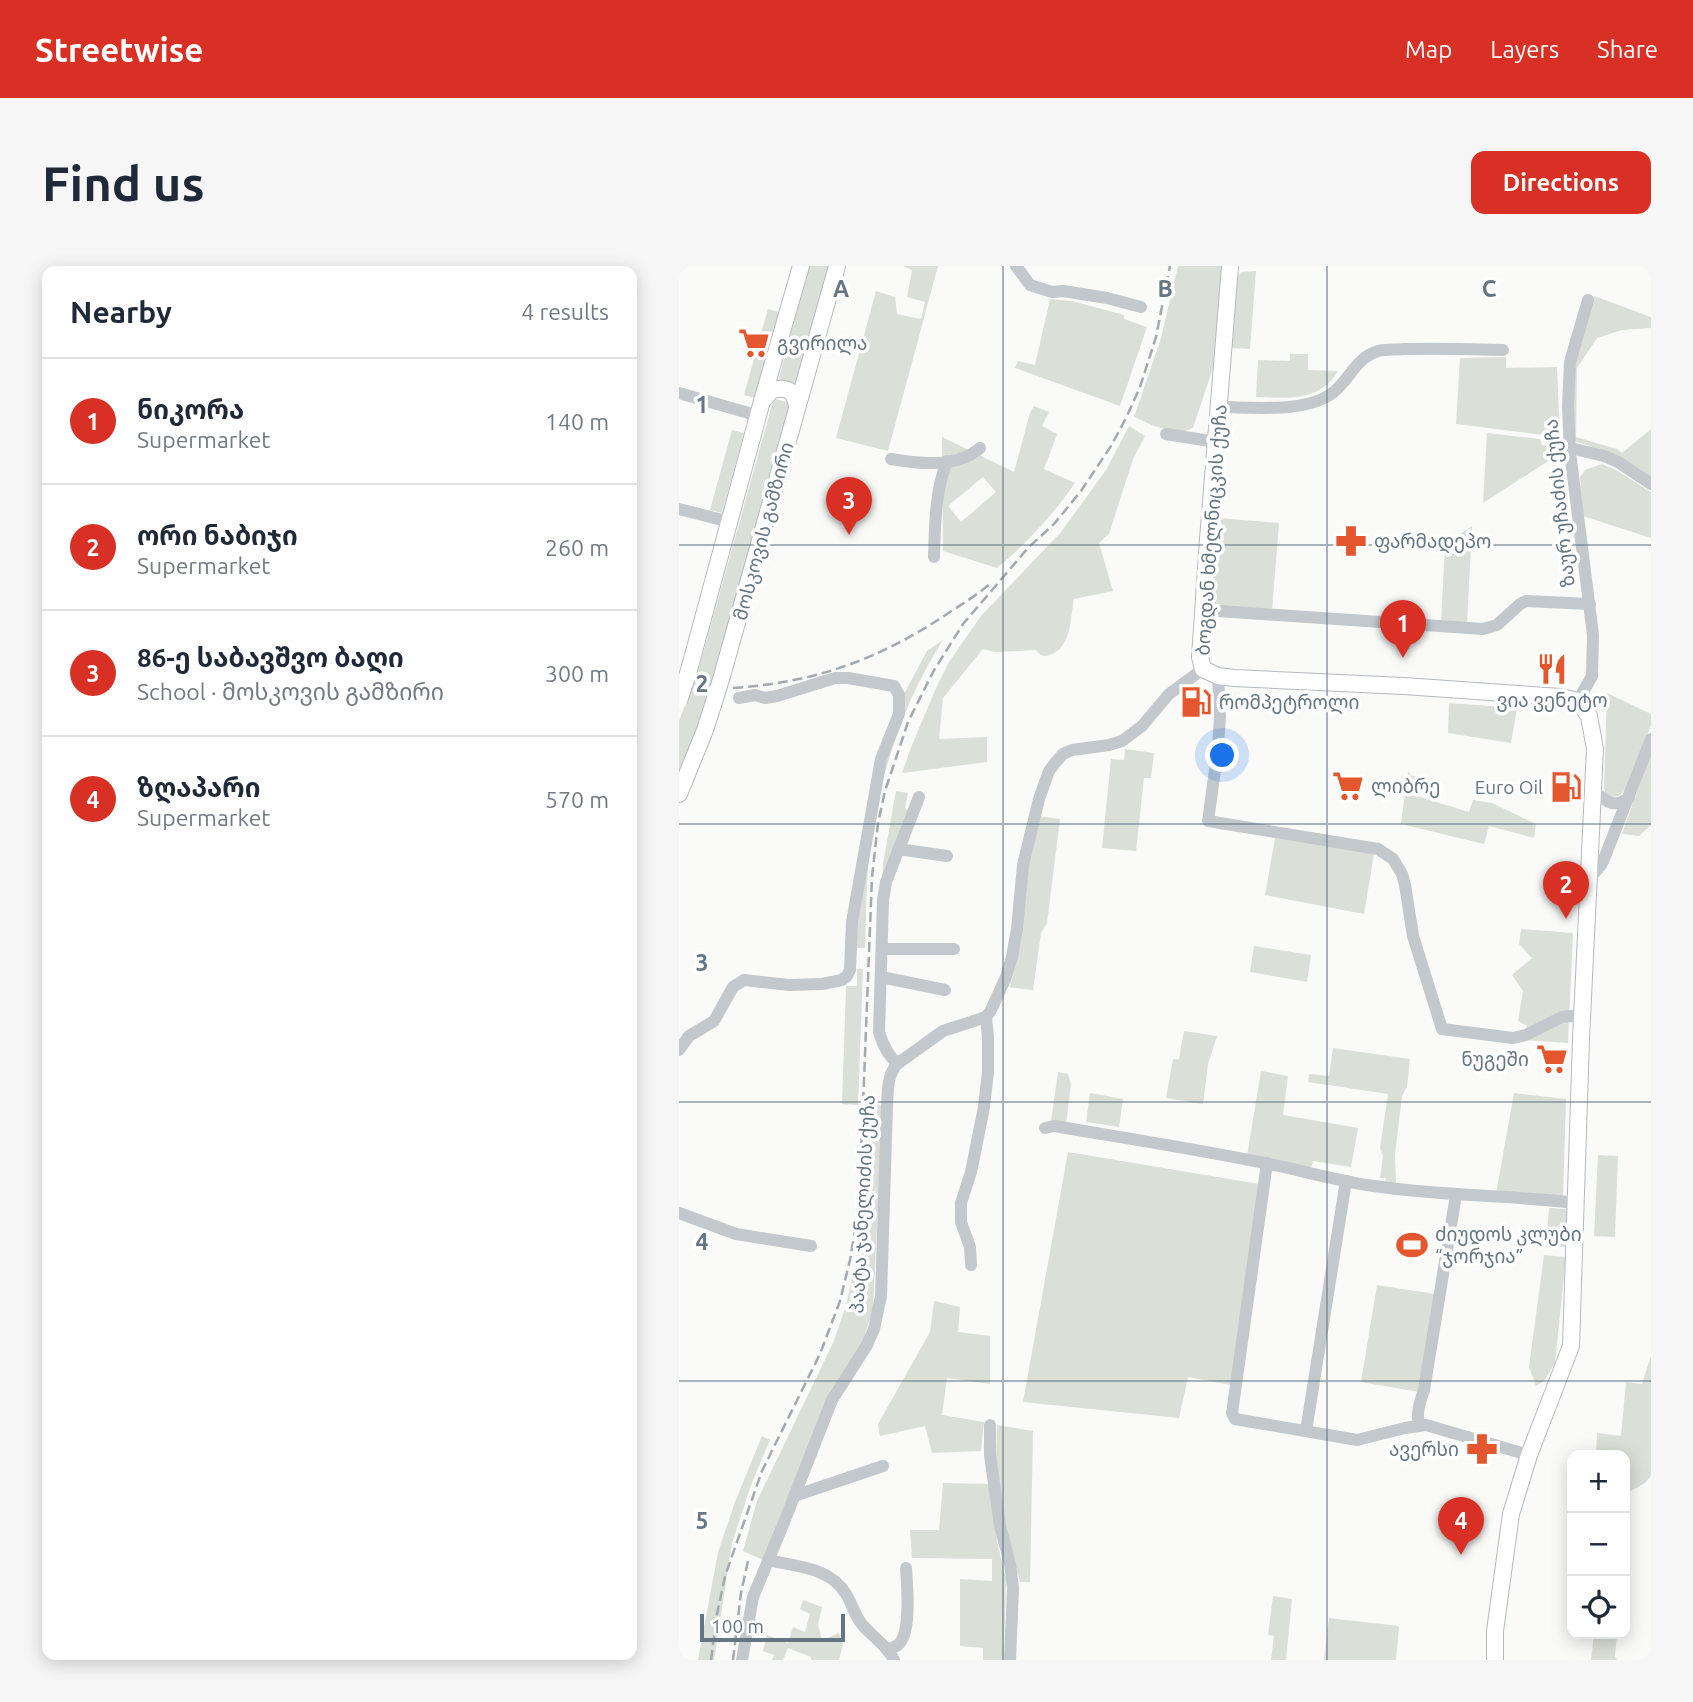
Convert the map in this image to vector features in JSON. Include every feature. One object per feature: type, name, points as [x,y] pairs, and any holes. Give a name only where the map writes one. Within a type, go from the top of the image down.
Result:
[{"type":"main road","name":"მოსკოვის გამზირი","points":[[679,701],[801,266]]},
{"type":"main road","name":"მოსკოვის გამზირი","points":[[679,794],[705,730],[722,676],[837,266]]},
{"type":"main road","name":"ბოგდან ხმელნიცკის ქუჩა","points":[[1230,266],[1200,657],[1210,673],[1234,678],[1495,692],[1561,697],[1578,701]]},
{"type":"main road","points":[[761,408],[772,390],[779,388],[792,392],[797,406]]},
{"type":"main road","points":[[1495,1660],[1495,1631],[1511,1514],[1528,1455],[1571,1346],[1582,1015],[1595,749],[1589,716],[1578,701]]},
{"type":"street","points":[[1016,266],[1030,285],[1052,292],[1063,291],[1107,298],[1141,307]]},
{"type":"street","name":"ზაურ უჩაძის ქუჩა","points":[[1578,701],[1592,676],[1593,635],[1578,526],[1568,406],[1570,362],[1588,300]]},
{"type":"street","points":[[1219,407],[1298,407],[1316,402],[1335,391],[1367,356],[1381,350],[1503,350]]},
{"type":"street","points":[[679,393],[761,408]]},
{"type":"street","points":[[1166,434],[1216,442]]},
{"type":"street","points":[[891,459],[918,464],[956,460],[974,454],[980,448]]},
{"type":"street","points":[[1570,448],[1618,462],[1651,484]]},
{"type":"street","points":[[934,557],[938,496],[947,461]]},
{"type":"street","points":[[679,509],[730,522]]},
{"type":"street","points":[[1203,610],[1483,629],[1497,625],[1526,601],[1590,604]]},
{"type":"street","points":[[919,797],[886,882],[883,901],[879,1032],[882,1044],[897,1064],[943,1031],[986,1017],[991,1010],[1006,977],[1017,929],[1023,865],[1039,799],[1049,771],[1063,754],[1072,750],[1122,741],[1142,726],[1169,694],[1210,673],[1220,716],[1208,821],[1378,849],[1393,859],[1402,874],[1413,936],[1442,1029],[1513,1038],[1526,1035],[1562,1017],[1582,1015]]},
{"type":"street","points":[[679,1050],[689,1036],[713,1021],[733,987],[744,980],[789,985],[822,984],[842,980],[847,976],[850,970],[852,922],[881,759],[899,714],[900,699],[894,686],[848,678],[835,678],[777,696],[765,698],[755,695],[739,698]]},
{"type":"street","points":[[1589,879],[1601,865],[1651,739]]},
{"type":"street","points":[[1593,791],[1609,803],[1621,804],[1629,798]]},
{"type":"street","points":[[898,849],[947,856]]},
{"type":"street","points":[[882,949],[954,949]]},
{"type":"street","points":[[881,977],[945,990]]},
{"type":"street","points":[[971,1265],[970,1247],[961,1222],[961,1203],[971,1172],[986,1096],[989,1072],[986,1017]]},
{"type":"street","name":"პაატა ჯანელიძის ქუჩა","points":[[742,1660],[753,1597],[832,1399],[867,1345],[874,1329],[879,1309],[888,1086],[897,1064]]},
{"type":"street","points":[[1045,1128],[1062,1128],[1267,1163],[1373,1186],[1576,1203]]},
{"type":"street","points":[[1267,1163],[1232,1413],[1235,1419],[1357,1440],[1419,1425],[1437,1427],[1528,1455]]},
{"type":"street","points":[[1306,1431],[1346,1181]]},
{"type":"street","points":[[1419,1425],[1418,1409],[1424,1390],[1456,1195]]},
{"type":"street","points":[[679,1213],[736,1234],[811,1246]]},
{"type":"street","points":[[990,1425],[990,1454],[998,1514],[1013,1588],[1010,1660]]},
{"type":"street","points":[[795,1496],[883,1466]]},
{"type":"street","points":[[768,1560],[824,1572],[834,1579],[848,1596],[860,1622],[891,1655],[905,1633],[906,1568]]},
{"type":"shaded area","points":[[809,266],[828,266],[796,384],[781,382],[779,378]]},
{"type":"shaded area","points":[[903,266],[938,266],[888,451],[836,438],[876,291],[895,297],[897,314],[921,319],[925,302],[907,297],[912,270]]},
{"type":"shaded area","points":[[1178,266],[1222,266],[1213,368],[1193,428],[1180,433],[1134,417],[1161,338]]},
{"type":"shaded area","points":[[1256,271],[1250,349],[1231,348],[1237,277],[1241,272]]},
{"type":"shaded area","points":[[1594,296],[1651,317],[1651,328],[1622,330],[1597,338],[1577,368],[1576,437],[1617,449],[1622,453],[1651,429],[1651,478],[1615,455],[1572,440],[1573,361]]},
{"type":"shaded area","points":[[1050,299],[1072,301],[1124,315],[1124,319],[1147,327],[1120,406],[1015,368],[1018,361],[1035,365]]},
{"type":"shaded area","points":[[768,309],[779,312],[755,398],[744,395]]},
{"type":"shaded area","points":[[1290,354],[1308,354],[1308,370],[1338,371],[1331,381],[1313,393],[1291,397],[1256,397],[1258,360],[1290,361]]},
{"type":"shaded area","points":[[1506,357],[1506,368],[1557,367],[1560,437],[1456,424],[1460,358]]},
{"type":"shaded area","points":[[775,399],[791,403],[707,708],[679,777],[679,721],[699,668]]},
{"type":"shaded area","points":[[1034,406],[1049,412],[1042,426],[1057,434],[1044,469],[1075,483],[1039,528],[997,568],[943,551],[942,437],[1014,472]],"holes":[[[983,477],[996,492],[961,522],[948,506]]]},
{"type":"shaded area","points":[[1129,426],[1145,436],[1133,459],[1109,534],[1099,543],[1113,591],[1074,599],[1069,631],[1057,651],[1044,656],[1036,650],[995,652],[983,649],[943,698],[939,739],[987,737],[987,762],[902,773],[949,662],[981,616],[1061,532],[1106,470]]},
{"type":"shaded area","points":[[732,430],[744,433],[722,513],[710,510]]},
{"type":"shaded area","points":[[1487,433],[1540,439],[1542,445],[1552,446],[1553,458],[1483,503]]},
{"type":"shaded area","points":[[1602,464],[1651,492],[1651,538],[1583,516],[1580,477],[1585,470]]},
{"type":"shaded area","points":[[1219,518],[1279,523],[1272,611],[1213,606]]},
{"type":"shaded area","points":[[1472,526],[1467,624],[1441,623],[1445,544]]},
{"type":"shaded area","points":[[943,640],[902,720],[883,778],[871,837],[865,948],[857,948],[855,944],[882,763],[904,694],[927,651]]},
{"type":"shaded area","points":[[1607,693],[1651,714],[1651,725],[1626,789],[1619,796],[1612,797],[1605,793],[1604,788]]},
{"type":"shaded area","points":[[1449,703],[1517,708],[1511,743],[1448,733]]},
{"type":"shaded area","points":[[1125,749],[1154,753],[1151,778],[1144,778],[1136,851],[1102,848],[1111,759],[1124,760]]},
{"type":"shaded area","points":[[1651,752],[1651,825],[1639,836],[1622,834]]},
{"type":"shaded area","points":[[1408,771],[1419,778],[1417,796],[1469,812],[1473,800],[1492,803],[1536,824],[1534,838],[1489,826],[1484,844],[1401,824]]},
{"type":"shaded area","points":[[896,791],[908,793],[905,808],[909,812],[882,885],[883,864]]},
{"type":"shaded area","points":[[1038,816],[1060,819],[1047,923],[1041,933],[1033,990],[1009,987],[1014,973],[1027,863]]},
{"type":"shaded area","points":[[1275,838],[1374,854],[1364,914],[1265,895]]},
{"type":"shaded area","points":[[1521,929],[1573,933],[1568,1043],[1523,1040],[1527,1026],[1518,1021],[1523,991],[1512,975],[1532,958],[1519,944]]},
{"type":"shaded area","points":[[1254,946],[1311,955],[1307,982],[1250,972]]},
{"type":"shaded area","points":[[857,969],[863,969],[858,1105],[842,1104],[846,986],[857,986]]},
{"type":"shaded area","points":[[1184,1031],[1217,1036],[1208,1064],[1203,1104],[1166,1098],[1173,1059],[1179,1059]]},
{"type":"shaded area","points":[[1333,1048],[1410,1059],[1407,1087],[1402,1096],[1395,1155],[1396,1186],[1385,1182],[1386,1178],[1380,1178],[1383,1156],[1380,1148],[1388,1094],[1308,1082],[1309,1074],[1329,1076]]},
{"type":"shaded area","points":[[1261,1071],[1288,1076],[1283,1115],[1358,1128],[1351,1167],[1313,1161],[1311,1169],[1247,1156]]},
{"type":"shaded area","points":[[1058,1072],[1068,1074],[1071,1084],[1066,1124],[1051,1121]]},
{"type":"shaded area","points":[[1090,1093],[1123,1099],[1119,1127],[1086,1122]]},
{"type":"shaded area","points":[[1514,1093],[1566,1099],[1563,1198],[1496,1194]]},
{"type":"shaded area","points":[[867,1104],[883,1106],[873,1309],[862,1344],[763,1560],[743,1551],[757,1501],[833,1343],[846,1306],[859,1246]]},
{"type":"shaded area","points":[[1068,1152],[1259,1184],[1231,1385],[1188,1377],[1179,1418],[1023,1402]]},
{"type":"shaded area","points":[[1598,1155],[1618,1156],[1615,1237],[1594,1236]]},
{"type":"shaded area","points":[[1549,1208],[1568,1209],[1565,1247],[1546,1245]]},
{"type":"shaded area","points":[[1544,1255],[1566,1257],[1555,1363],[1544,1381],[1536,1386],[1529,1367]]},
{"type":"shaded area","points":[[1377,1285],[1435,1294],[1419,1392],[1361,1382]]},
{"type":"shaded area","points":[[934,1301],[960,1307],[958,1332],[990,1336],[990,1384],[947,1378],[942,1415],[984,1422],[981,1451],[932,1453],[925,1426],[880,1436],[878,1424],[930,1332]]},
{"type":"shaded area","points":[[1651,1356],[1651,1476],[1630,1491],[1630,1450],[1596,1450],[1597,1433],[1621,1436],[1626,1382],[1642,1384]]},
{"type":"shaded area","points":[[997,1425],[1033,1431],[1030,1582],[1020,1582],[1004,1526],[996,1458]]},
{"type":"shaded area","points":[[762,1436],[770,1440],[751,1485],[732,1543],[714,1660],[698,1660],[718,1552]]},
{"type":"shaded area","points":[[943,1483],[990,1484],[997,1541],[1006,1579],[1004,1660],[983,1660],[983,1648],[960,1646],[960,1579],[992,1581],[992,1559],[912,1558],[910,1530],[939,1530]]},
{"type":"shaded area","points":[[1273,1596],[1292,1599],[1286,1660],[1271,1660],[1274,1636],[1268,1635]]},
{"type":"shaded area","points":[[803,1600],[822,1607],[818,1625],[822,1640],[839,1633],[843,1644],[839,1660],[811,1660],[811,1657],[788,1648],[783,1660],[772,1660],[774,1655],[763,1651],[767,1635],[788,1643],[793,1627],[805,1632],[810,1614],[800,1609]]},
{"type":"shaded area","points":[[1329,1618],[1399,1626],[1396,1660],[1324,1660]]},
{"type":"shaded area","points":[[1593,1639],[1617,1639],[1617,1660],[1591,1660]]},
{"type":"railway","points":[[711,1660],[725,1576],[762,1471],[820,1354],[840,1301],[850,1260],[859,1207],[872,877],[878,823],[885,791],[908,722],[933,672],[963,624],[1028,548],[1054,524],[1081,491],[1111,446],[1140,387],[1156,337],[1170,266]]},
{"type":"railway","points":[[733,688],[821,674],[873,655],[924,629],[990,584]]},
{"type":"railway","points":[[733,1660],[741,1593],[748,1561]]},
{"type":"place","name":"გვირილა","points":[[754,343]]},
{"type":"place","name":"86-ე საბავშვო ბაღი","points":[[849,535]]},
{"type":"place","name":"ფარმადეპო","points":[[1351,541]]},
{"type":"place","name":"ნიკორა","points":[[1403,658]]},
{"type":"place","name":"ვია ვენეტო","points":[[1552,669]]},
{"type":"place","name":"რომპეტროლი","points":[[1196,702]]},
{"type":"place","name":"ლიბრე","points":[[1348,786]]},
{"type":"place","name":"Euro Oil","points":[[1566,787]]},
{"type":"place","name":"ორი ნაბიჯი","points":[[1566,919]]},
{"type":"place","name":"ნუგეში","points":[[1552,1059]]},
{"type":"place","name":"ძიუდოს კლუბი “ჯორჯია”","points":[[1412,1245]]},
{"type":"place","name":"ავერსი","points":[[1482,1449]]},
{"type":"place","name":"ზღაპარი","points":[[1461,1555]]}]
